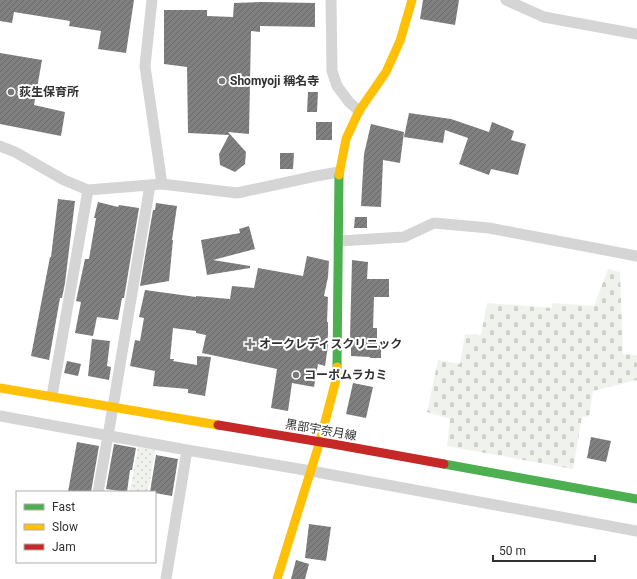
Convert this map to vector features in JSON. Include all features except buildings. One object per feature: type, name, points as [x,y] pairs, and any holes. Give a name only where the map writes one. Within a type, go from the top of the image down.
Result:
[{"type":"main road","points":[[277,579],[320,442],[338,376],[339,172],[346,139],[359,111],[386,72],[400,41],[412,0]]},
{"type":"main road","name":"黒部宇奈月線","points":[[0,388],[320,442],[637,499]]},
{"type":"street","points":[[152,0],[144,66],[162,184]]},
{"type":"street","points":[[331,0],[332,71],[337,86],[349,102],[359,111]]},
{"type":"street","points":[[506,0],[544,17],[637,34]]},
{"type":"street","points":[[0,146],[14,152],[64,180],[88,190],[162,184],[237,193],[339,172]]},
{"type":"street","points":[[98,491],[114,407],[150,185]]},
{"type":"street","points":[[52,396],[88,190]]},
{"type":"street","points":[[339,241],[404,237],[434,223],[489,228],[637,256]]},
{"type":"street","points":[[0,416],[637,530]]},
{"type":"street","points":[[166,579],[187,450]]},
{"type":"green space","points":[[608,269],[620,272],[623,354],[637,355],[637,380],[593,391],[589,416],[582,417],[573,469],[447,446],[450,419],[427,412],[438,360],[460,364],[465,334],[481,335],[487,303],[552,308],[552,303],[594,306]]},
{"type":"green space","points":[[138,447],[155,450],[148,491],[130,491]]},
{"type":"traffic: fast","points":[[337,367],[339,175]]},
{"type":"traffic: fast","points":[[444,464],[637,499]]},
{"type":"traffic: slow","points":[[339,175],[346,139],[359,111],[386,72],[400,41],[412,0]]},
{"type":"traffic: slow","points":[[277,579],[320,441],[337,376],[337,367]]},
{"type":"traffic: slow","points":[[0,388],[218,425]]},
{"type":"traffic: jam","points":[[218,425],[444,464]]},
{"type":"place","name":"Shomyoji 稱名寺","points":[[222,81]]},
{"type":"place","name":"荻生保育所","points":[[11,92]]},
{"type":"place","name":"オークレディスクリニック","points":[[250,344]]},
{"type":"place","name":"コーポムラカミ","points":[[296,375]]}]
